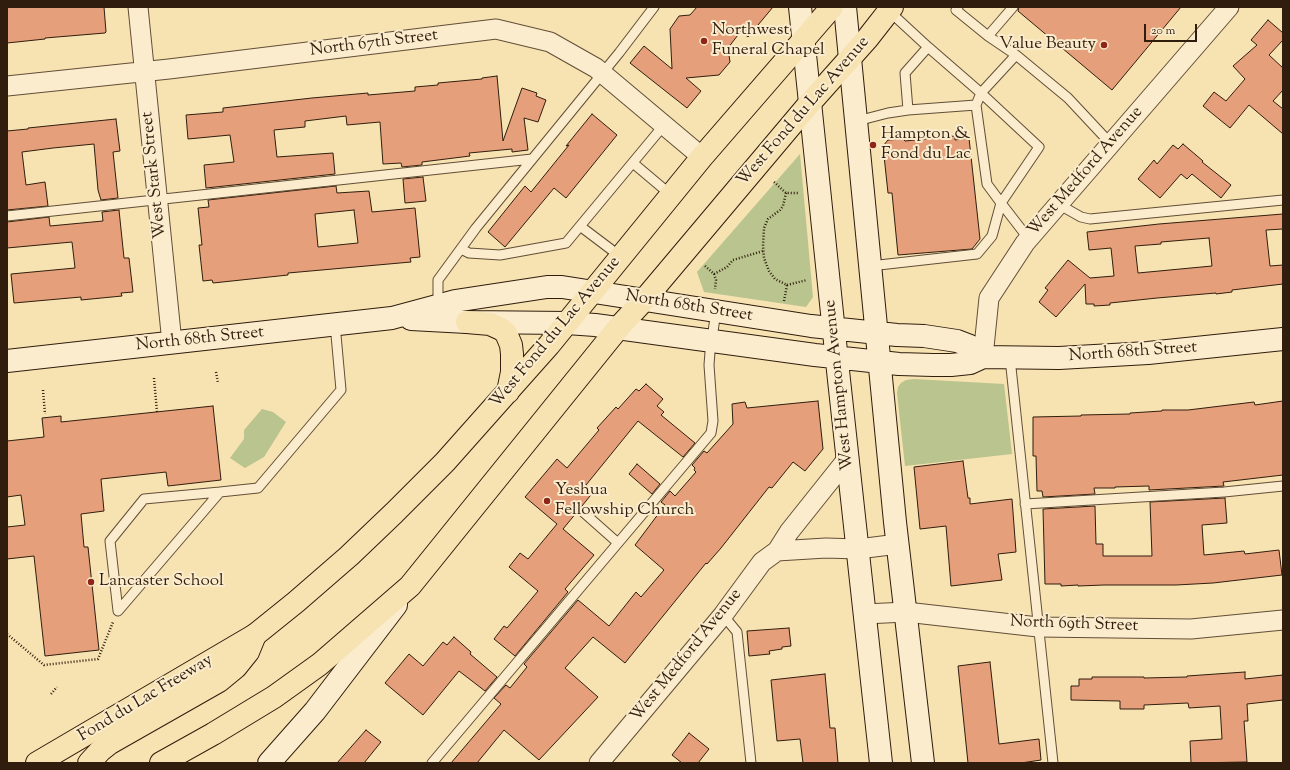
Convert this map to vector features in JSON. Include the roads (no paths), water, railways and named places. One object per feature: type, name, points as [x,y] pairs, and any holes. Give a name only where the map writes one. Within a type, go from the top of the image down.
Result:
[{"type":"main road","name":"West Fond du Lac Avenue","points":[[255,635],[296,602],[394,513],[445,462],[567,323],[702,157],[832,7]]},
{"type":"main road","name":"West Fond du Lac Avenue","points":[[161,763],[274,697],[320,664],[410,586],[619,327],[644,300],[850,56],[867,39],[890,9]]},
{"type":"main road","points":[[466,322],[490,324],[506,333],[511,344],[512,354],[512,372],[508,392]]},
{"type":"main road","points":[[89,763],[110,743],[219,681],[236,667],[248,652],[255,635]]},
{"type":"main road","name":"Fond du Lac Freeway","points":[[37,763],[255,635]]},
{"type":"street","name":"West Stark Street","points":[[138,7],[172,343]]},
{"type":"street","name":"West Hampton Avenue","points":[[800,7],[881,763]]},
{"type":"street","points":[[845,7],[898,544],[923,763]]},
{"type":"street","name":"West Medford Avenue","points":[[983,357],[989,298],[1028,238],[1229,7]]},
{"type":"street","name":"North 67th Street","points":[[7,86],[144,72],[496,29],[550,42],[596,68],[702,157]]},
{"type":"street","name":"North 68th Street","points":[[438,313],[456,300],[547,287],[562,287],[834,328],[924,336],[957,341],[970,346],[983,357]]},
{"type":"street","name":"North 68th Street","points":[[7,361],[438,313],[466,322],[567,323],[619,327],[712,341],[899,364],[951,365],[970,363],[983,357],[1059,358],[1148,353],[1283,339]]},
{"type":"street","name":"West Medford Avenue","points":[[599,763],[722,616],[762,562],[777,552],[789,532],[848,458]]},
{"type":"street","points":[[777,552],[826,548],[858,548],[898,544]]},
{"type":"street","name":"West Fond du Lac Avenue","points":[[269,763],[315,711],[410,586]]},
{"type":"street","name":"North 69th Street","points":[[865,614],[906,612],[1038,626],[1191,629],[1283,620]]},
{"type":"lane","points":[[438,313],[438,280],[476,228],[619,53],[654,7]]},
{"type":"lane","points":[[958,7],[956,10],[988,36],[1016,55],[1068,98],[1111,144]]},
{"type":"lane","points":[[988,36],[1013,7]]},
{"type":"lane","points":[[870,266],[976,254],[992,236],[1001,203],[1039,147],[981,93],[928,47],[890,9]]},
{"type":"lane","points":[[908,110],[905,73],[928,47]]},
{"type":"lane","points":[[1016,55],[981,93],[976,105],[987,184],[1028,238]]},
{"type":"lane","points":[[857,121],[888,113],[908,110],[976,105]]},
{"type":"lane","points":[[461,249],[469,254],[500,255],[566,243],[664,125]]},
{"type":"lane","points":[[7,216],[532,159]]},
{"type":"lane","points":[[633,163],[672,195]]},
{"type":"lane","points":[[1058,204],[1090,219],[1283,200]]},
{"type":"lane","points":[[580,226],[621,257]]},
{"type":"lane","points":[[432,763],[711,433],[713,421],[709,365],[716,311]]},
{"type":"lane","points":[[220,492],[118,611],[110,541],[144,499],[258,488],[341,390],[335,324]]},
{"type":"lane","points":[[1010,358],[1053,763]]},
{"type":"lane","points":[[1025,504],[1224,492],[1283,486]]},
{"type":"lane","points":[[583,512],[618,543]]},
{"type":"lane","points":[[722,616],[737,632],[751,763]]},
{"type":"place","name":"Northwest Funeral Chapel","points":[[704,41]]},
{"type":"place","name":"Value Beauty","points":[[1104,45]]},
{"type":"place","name":"Hampton & Fond du Lac","points":[[873,145]]},
{"type":"place","name":"Yeshua Fellowship Church","points":[[547,501]]},
{"type":"place","name":"Lancaster School","points":[[91,582]]}]
